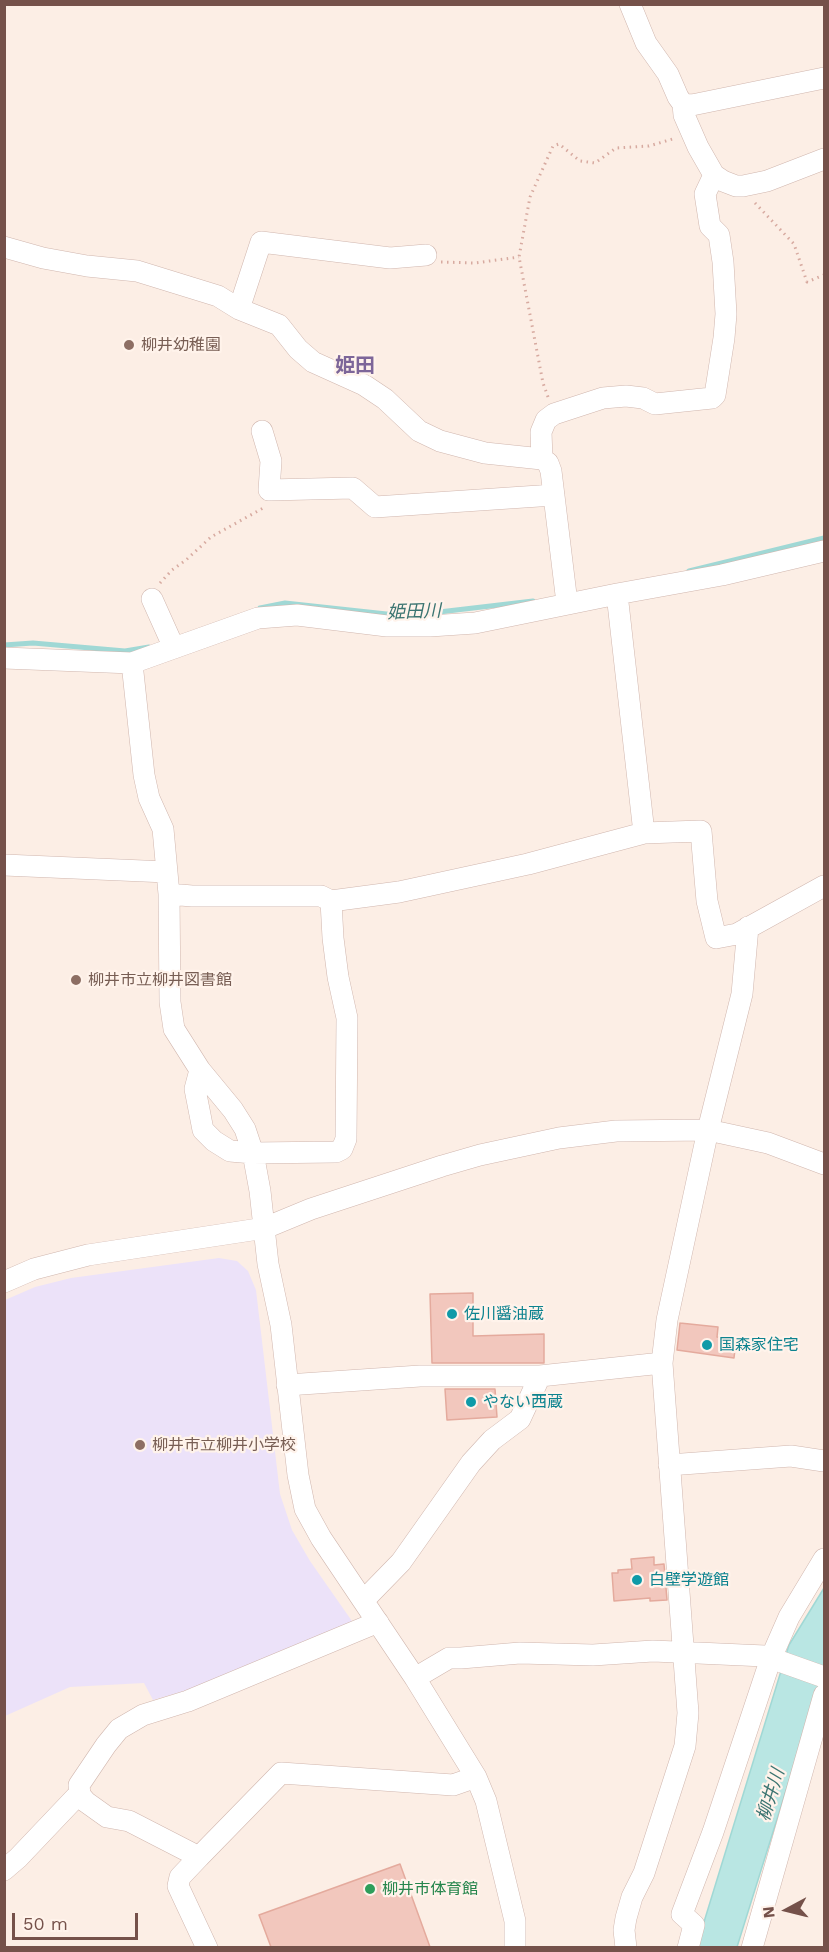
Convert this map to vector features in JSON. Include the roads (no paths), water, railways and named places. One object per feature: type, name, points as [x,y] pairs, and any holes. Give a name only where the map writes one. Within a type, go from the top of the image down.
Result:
[{"type":"street","points":[[630,4],[646,43],[668,74],[683,104],[684,115],[714,175],[723,182],[743,186],[767,181],[825,159]]},
{"type":"street","points":[[683,104],[693,105],[825,78]]},
{"type":"street","points":[[542,459],[541,432],[546,420],[554,414],[603,398],[626,396],[643,398],[656,404],[712,399],[715,395],[726,314],[719,235],[710,226],[705,194],[714,175]]},
{"type":"street","points":[[239,309],[261,242],[390,258],[417,256]]},
{"type":"street","points":[[4,248],[87,266],[137,271],[218,296],[239,309],[279,325],[298,350],[313,362],[364,385],[385,399],[419,431],[440,441],[485,453],[542,459],[548,463],[551,471],[567,603]]},
{"type":"street","points":[[262,431],[271,461],[269,490],[353,488],[375,507],[554,495]]},
{"type":"street","points":[[4,658],[132,663],[258,618],[297,615],[387,626],[475,623],[567,603],[722,575],[825,551]]},
{"type":"street","points":[[617,594],[644,833]]},
{"type":"street","points":[[152,599],[174,648]]},
{"type":"street","points":[[132,663],[144,775],[149,798],[163,829],[169,894],[170,1002],[174,1029],[200,1070],[233,1110],[245,1129],[253,1153],[265,1228],[268,1264],[281,1325],[298,1475],[305,1509],[321,1538],[415,1678],[476,1777],[486,1801],[515,1921],[515,1947]]},
{"type":"street","points":[[169,894],[321,896],[331,901],[410,890],[528,864],[644,833],[701,831],[707,902],[716,938],[737,934],[825,886]]},
{"type":"street","points":[[4,865],[167,872]]},
{"type":"street","points":[[200,1070],[195,1089],[203,1130],[214,1141],[230,1151],[336,1152],[342,1149],[346,1139],[347,1018],[338,977],[331,901]]},
{"type":"street","points":[[626,1947],[624,1930],[632,1897],[644,1873],[685,1746],[688,1713],[662,1363],[667,1320],[708,1130],[742,994],[748,927]]},
{"type":"street","points":[[4,1282],[34,1269],[88,1255],[265,1228],[311,1209],[480,1155],[559,1138],[616,1131],[708,1130],[768,1143],[825,1164]]},
{"type":"street","points":[[287,1385],[420,1376],[540,1376],[662,1363]]},
{"type":"street","points":[[364,1600],[401,1562],[471,1464],[492,1440],[520,1419],[540,1376]]},
{"type":"street","points":[[669,1465],[791,1456],[825,1461]]},
{"type":"street","points":[[688,1947],[694,1925],[682,1914],[789,1617],[825,1559]]},
{"type":"street","points":[[199,1857],[129,1821],[107,1816],[86,1802],[80,1795],[79,1785],[118,1729],[143,1715],[188,1701],[378,1622]]},
{"type":"street","points":[[415,1678],[449,1658],[520,1653],[593,1655],[653,1651],[775,1659],[824,1677]]},
{"type":"street","points":[[752,1947],[825,1695]]},
{"type":"street","points":[[207,1947],[178,1886],[180,1877],[281,1773],[453,1785],[476,1777]]},
{"type":"street","points":[[4,1870],[80,1795]]},
{"type":"water","name":"柳井川","points":[[824,1588],[824,1669],[737,1947],[696,1948],[789,1645]]},
{"type":"waterway","name":"姫田川","points":[[689,571],[824,538]]},
{"type":"waterway","name":"姫田川","points":[[260,608],[285,603],[405,616],[533,601]]},
{"type":"waterway","name":"姫田川","points":[[4,645],[33,643],[125,651],[149,647]]},
{"type":"place","name":"柳井幼稚園","points":[[129,345]]},
{"type":"place","name":"柳井市立柳井図書館","points":[[76,980]]},
{"type":"place","name":"佐川醤油蔵","points":[[452,1314]]},
{"type":"place","name":"国森家住宅","points":[[707,1345]]},
{"type":"place","name":"やない西蔵","points":[[471,1402]]},
{"type":"place","name":"柳井市立柳井小学校","points":[[140,1445]]},
{"type":"place","name":"白壁学遊館","points":[[637,1580]]},
{"type":"place","name":"柳井市体育館","points":[[370,1889]]},
{"type":"district","name":"姫田","points":[[355,366]]}]
